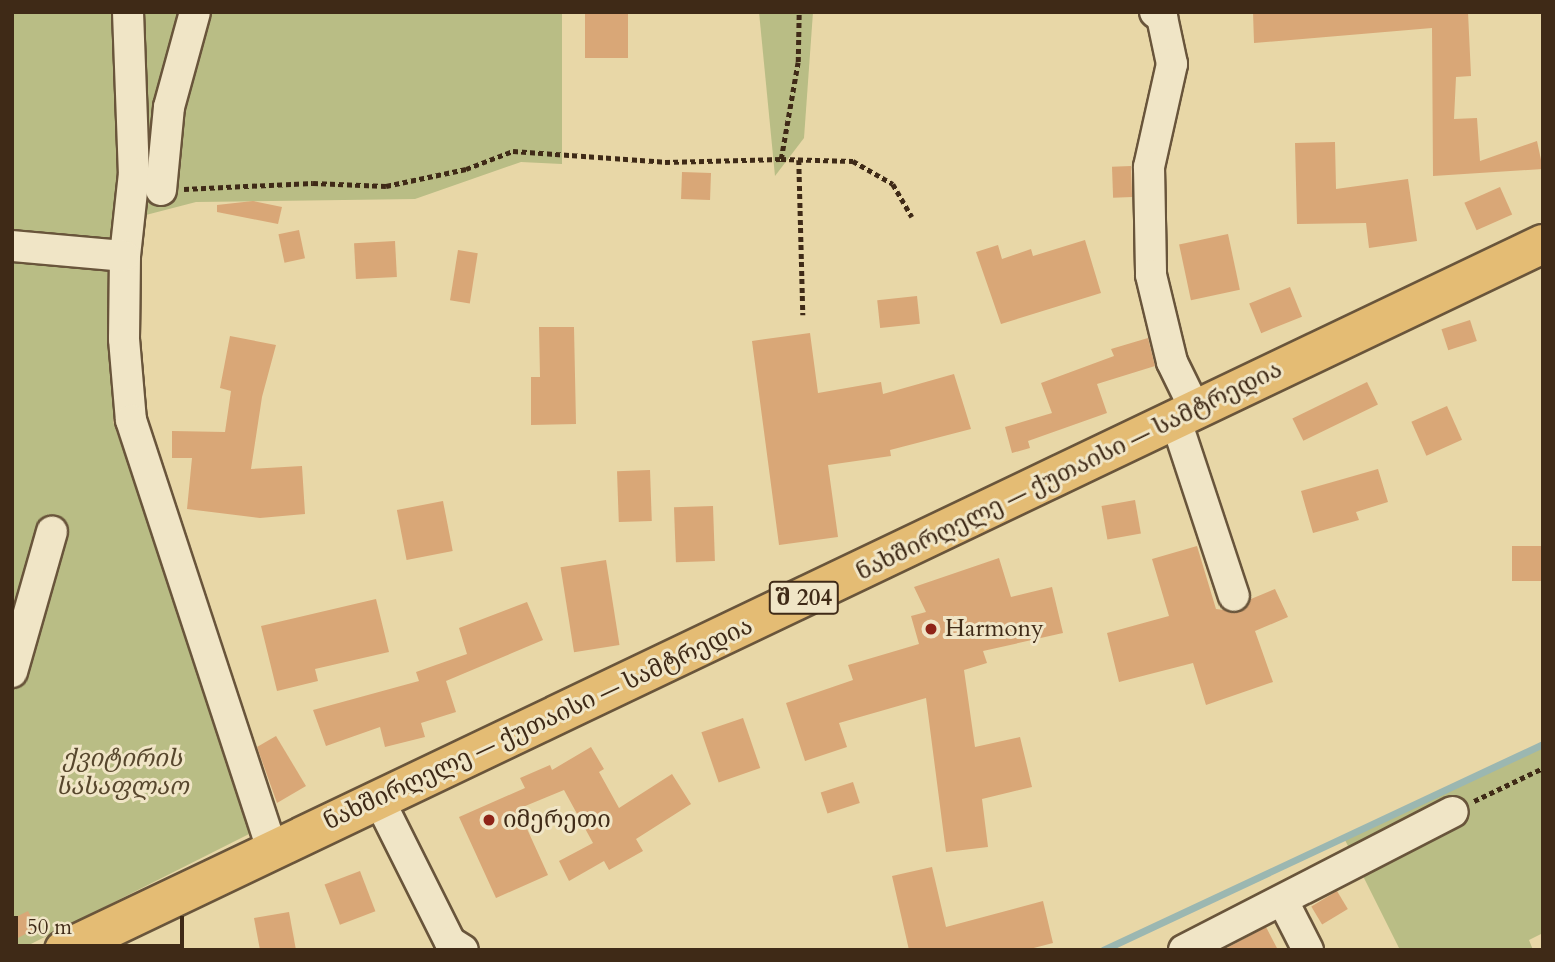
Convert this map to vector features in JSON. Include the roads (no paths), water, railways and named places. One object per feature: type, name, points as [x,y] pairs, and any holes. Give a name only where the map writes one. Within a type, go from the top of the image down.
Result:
[{"type":"main road","name":"ნახშირღელე — ქუთაისი — სამტრედია","points":[[64,950],[1543,244]]},
{"type":"street","points":[[128,12],[134,173],[125,256],[124,339],[131,419],[272,849]]},
{"type":"street","points":[[161,190],[169,107],[195,12]]},
{"type":"street","points":[[1155,12],[1161,17],[1172,64],[1149,167],[1151,275],[1234,596]]},
{"type":"street","points":[[12,246],[125,256]]},
{"type":"street","points":[[12,673],[52,532]]},
{"type":"street","points":[[379,800],[450,942],[463,950]]},
{"type":"street","points":[[1184,950],[1453,812]]},
{"type":"street","points":[[1283,901],[1308,950]]},
{"type":"waterway","points":[[1103,950],[1543,744]]},
{"type":"place","name":"Harmony","points":[[931,629]]},
{"type":"place","name":"იმერეთი","points":[[489,820]]},
{"type":"park label","name":"ქვიტირის სასაფლაო","points":[[122,773]]}]
